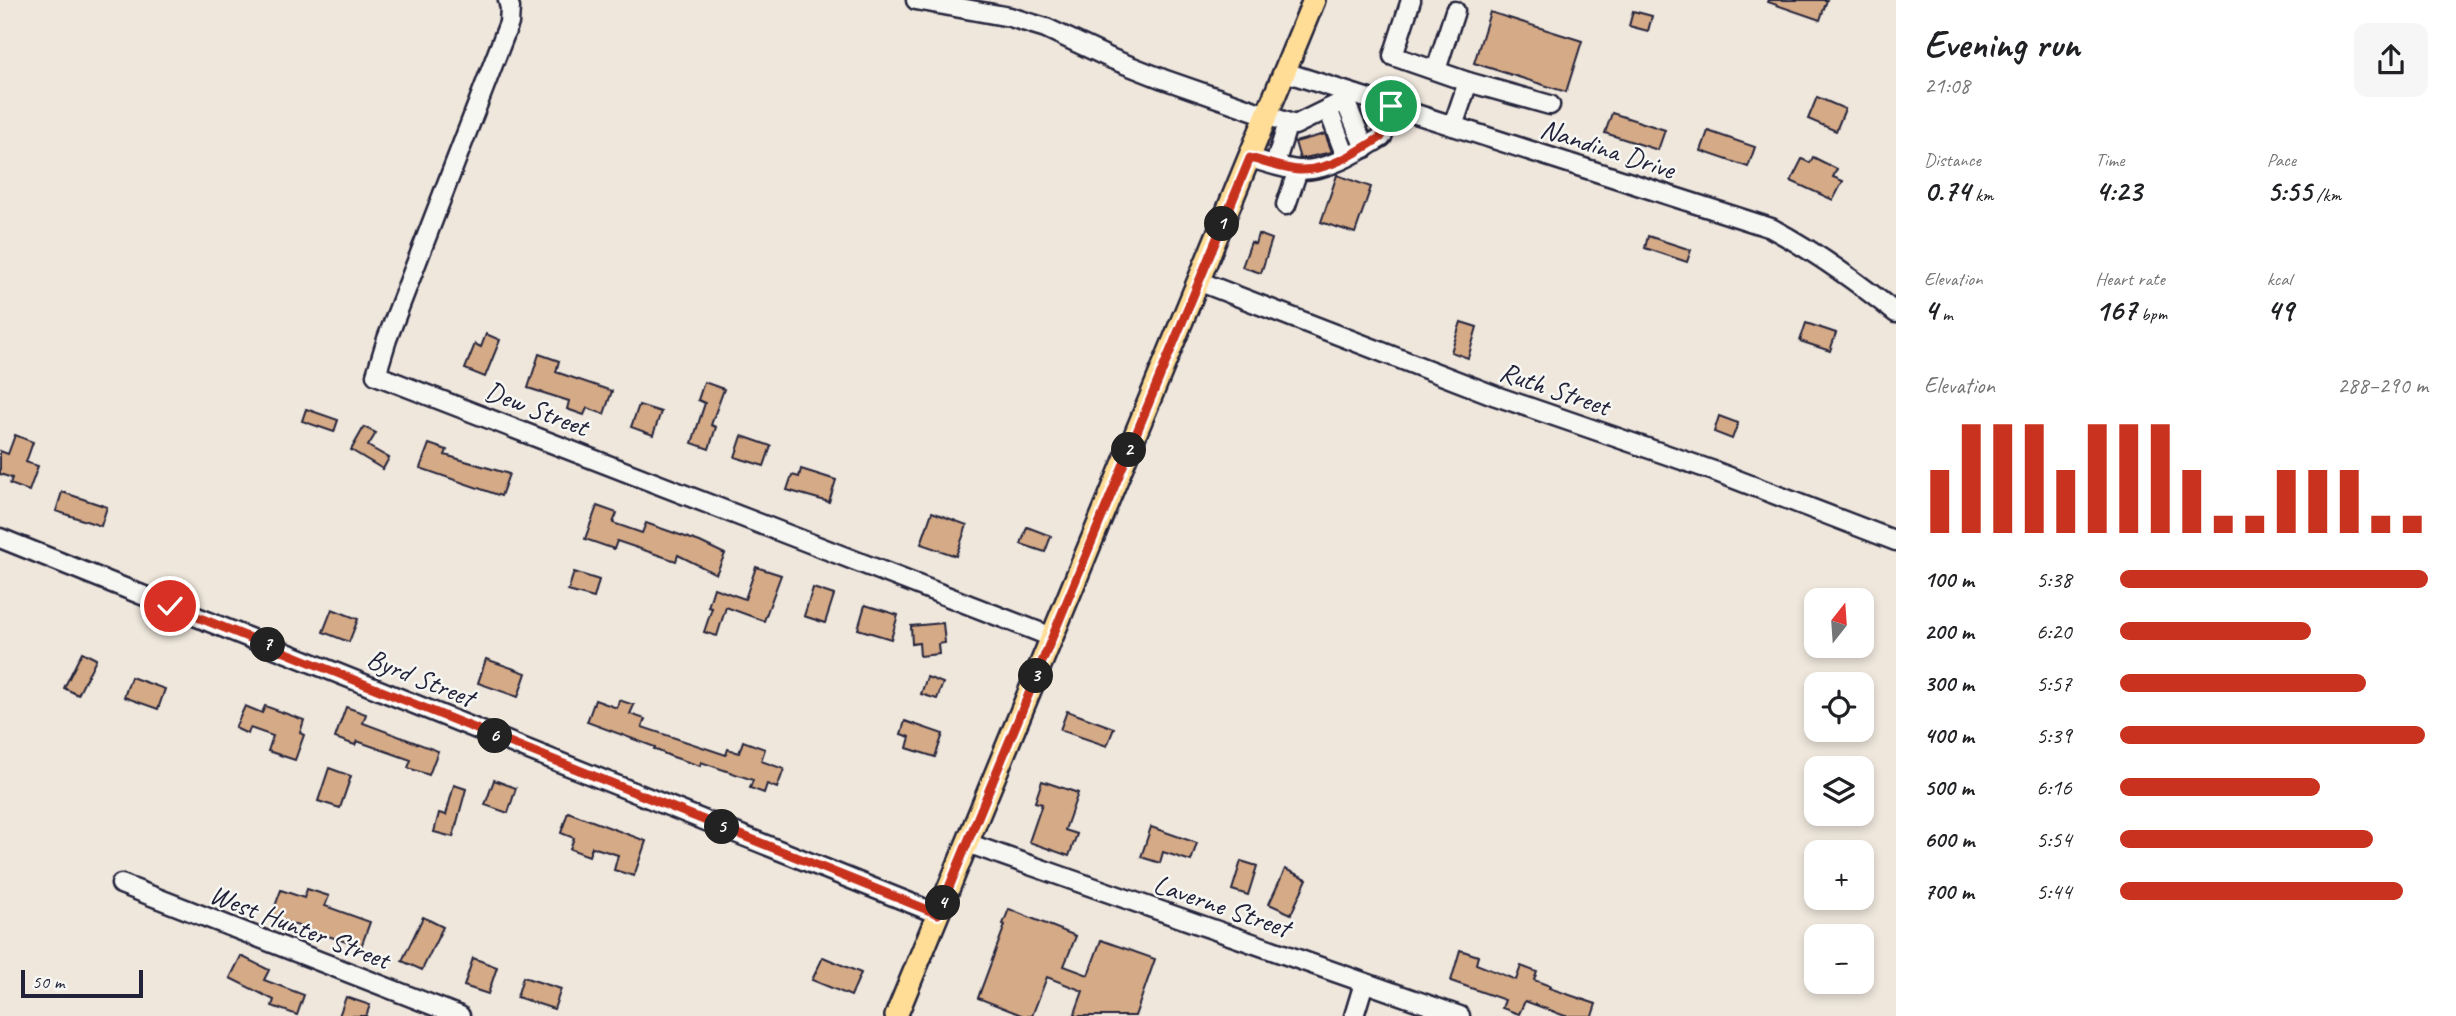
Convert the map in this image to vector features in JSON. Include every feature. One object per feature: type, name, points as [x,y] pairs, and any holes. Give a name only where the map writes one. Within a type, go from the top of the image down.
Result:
[{"type":"main road","points":[[896,1016],[1314,0]]},
{"type":"street","name":"Dew Street","points":[[508,0],[509,23],[376,375],[1052,637]]},
{"type":"street","points":[[916,0],[985,12],[1046,28],[1163,79],[1295,125],[1350,98],[1364,148]]},
{"type":"street","points":[[1411,0],[1393,56],[1468,82],[1550,105]]},
{"type":"street","points":[[1436,70],[1455,11]]},
{"type":"street","name":"Nandina Drive","points":[[1284,72],[1350,98],[1391,106],[1771,228],[1848,274],[1896,313]]},
{"type":"street","points":[[1453,126],[1468,82]]},
{"type":"street","points":[[1250,158],[1298,170],[1317,168],[1346,157],[1381,137],[1391,106]]},
{"type":"street","points":[[1328,109],[1346,157]]},
{"type":"street","points":[[1275,164],[1288,123]]},
{"type":"street","points":[[1286,205],[1298,170]]},
{"type":"street","name":"Ruth Street","points":[[1198,281],[1496,396],[1714,471],[1896,541]]},
{"type":"street","name":"Byrd Street","points":[[0,538],[938,914]]},
{"type":"street","name":"Laverne Street","points":[[967,843],[1460,1016]]},
{"type":"street","name":"West Hunter Street","points":[[121,884],[460,1016]]},
{"type":"street","points":[[1354,1016],[1364,983]]},
{"type":"building","points":[[1827,0],[1820,20],[1768,2]]},
{"type":"building","points":[[1633,11],[1652,16],[1648,31],[1629,26]]},
{"type":"building","points":[[1490,12],[1582,41],[1566,92],[1474,63]]},
{"type":"building","points":[[1817,97],[1845,109],[1836,131],[1808,119]]},
{"type":"building","points":[[1612,113],[1665,130],[1658,150],[1605,133]]},
{"type":"building","points":[[1708,131],[1755,147],[1748,167],[1701,151]]},
{"type":"building","points":[[1325,134],[1332,152],[1300,159],[1295,142]]},
{"type":"building","points":[[1813,157],[1837,169],[1833,177],[1843,181],[1833,200],[1791,181],[1802,159],[1810,163]]},
{"type":"building","points":[[1337,175],[1371,187],[1355,233],[1321,222]]},
{"type":"building","points":[[1258,234],[1272,239],[1261,273],[1242,267],[1251,242],[1255,244]]},
{"type":"building","points":[[1648,236],[1691,250],[1687,262],[1645,248]]},
{"type":"building","points":[[1461,322],[1477,327],[1468,358],[1451,352]]},
{"type":"building","points":[[1806,323],[1836,333],[1830,351],[1800,341]]},
{"type":"building","points":[[486,334],[500,340],[485,377],[465,369],[475,344],[481,347]]},
{"type":"building","points":[[539,354],[559,361],[556,372],[612,391],[604,414],[587,408],[584,415],[567,409],[569,401],[528,388]]},
{"type":"building","points":[[704,382],[724,389],[711,425],[716,427],[709,449],[692,443],[705,403],[698,400]]},
{"type":"building","points":[[639,405],[661,412],[653,435],[631,427]]},
{"type":"building","points":[[306,409],[338,420],[334,432],[302,421]]},
{"type":"building","points":[[1719,416],[1738,423],[1732,439],[1714,432]]},
{"type":"building","points":[[364,427],[376,433],[368,446],[389,458],[383,469],[351,450]]},
{"type":"building","points":[[15,435],[33,442],[26,462],[38,466],[29,491],[10,484],[12,478],[0,474],[0,451],[8,454]]},
{"type":"building","points":[[742,436],[771,446],[764,466],[735,457]]},
{"type":"building","points":[[429,444],[447,450],[445,455],[509,474],[501,496],[420,468]]},
{"type":"building","points":[[801,469],[836,480],[829,502],[787,490],[792,475],[799,477]]},
{"type":"building","points":[[62,492],[107,507],[101,526],[56,511]]},
{"type":"building","points":[[597,506],[617,513],[613,523],[642,533],[646,523],[725,554],[716,574],[678,555],[676,561],[617,541],[614,549],[585,539]]},
{"type":"building","points":[[932,512],[967,525],[956,556],[921,544]]},
{"type":"building","points":[[1027,527],[1051,536],[1045,552],[1021,544]]},
{"type":"building","points":[[756,567],[781,575],[764,621],[726,607],[717,636],[704,632],[712,608],[708,607],[714,588],[745,599]]},
{"type":"building","points":[[574,572],[599,580],[594,598],[568,591]]},
{"type":"building","points":[[813,588],[834,595],[825,623],[804,616]]},
{"type":"building","points":[[865,605],[898,615],[891,639],[858,629]]},
{"type":"building","points":[[332,609],[358,619],[349,642],[323,632]]},
{"type":"building","points":[[943,623],[945,643],[938,644],[939,654],[920,656],[919,643],[912,644],[911,626]]},
{"type":"building","points":[[82,652],[96,659],[78,695],[64,688]]},
{"type":"building","points":[[486,659],[526,673],[518,697],[478,683]]},
{"type":"building","points":[[131,677],[165,689],[158,709],[124,697]]},
{"type":"building","points":[[927,677],[943,683],[937,699],[921,694]]},
{"type":"building","points":[[595,700],[617,708],[619,700],[634,705],[630,714],[645,719],[642,727],[726,755],[728,749],[739,753],[743,741],[765,749],[761,761],[784,769],[777,788],[767,784],[764,793],[750,788],[753,780],[701,762],[700,766],[670,756],[654,749],[655,747],[587,722]]},
{"type":"building","points":[[245,706],[262,713],[265,706],[304,720],[300,733],[304,735],[295,760],[268,751],[273,736],[250,728],[248,734],[235,728]]},
{"type":"building","points":[[346,707],[366,714],[363,723],[438,751],[429,775],[408,768],[411,760],[357,741],[355,745],[335,738]]},
{"type":"building","points":[[1067,711],[1114,728],[1107,746],[1060,730]]},
{"type":"building","points":[[905,721],[943,734],[935,757],[907,748],[910,737],[901,734]]},
{"type":"building","points":[[329,768],[351,776],[340,808],[318,801]]},
{"type":"building","points":[[494,780],[516,788],[508,813],[485,805]]},
{"type":"building","points":[[1042,781],[1078,793],[1065,830],[1077,834],[1069,856],[1029,842],[1042,804],[1035,802]]},
{"type":"building","points":[[454,785],[466,789],[453,837],[434,832],[439,813],[446,815]]},
{"type":"building","points":[[568,812],[646,841],[634,876],[614,870],[618,855],[592,847],[589,856],[570,849],[574,838],[561,833]]},
{"type":"building","points":[[1151,827],[1197,843],[1191,861],[1163,852],[1160,863],[1141,857]]},
{"type":"building","points":[[1241,861],[1257,866],[1248,895],[1232,890]]},
{"type":"building","points":[[1285,869],[1307,879],[1291,914],[1269,904]]},
{"type":"building","points":[[307,889],[329,896],[325,906],[370,922],[361,947],[271,917],[281,890],[304,898]]},
{"type":"building","points":[[1009,909],[1076,936],[1064,966],[1088,975],[1101,940],[1155,959],[1135,1016],[1074,1016],[1083,991],[1047,977],[1032,1016],[1024,1016],[978,998]]},
{"type":"building","points":[[423,917],[443,927],[422,970],[402,961]]},
{"type":"building","points":[[1460,950],[1478,956],[1476,964],[1516,980],[1521,966],[1537,972],[1534,980],[1596,1004],[1592,1016],[1565,1016],[1525,1001],[1519,1014],[1502,1008],[1505,1000],[1451,981]]},
{"type":"building","points":[[241,956],[269,970],[264,980],[304,995],[297,1015],[272,1006],[274,1000],[230,978]]},
{"type":"building","points":[[823,957],[861,973],[851,996],[812,980]]},
{"type":"building","points":[[473,958],[497,967],[488,994],[464,986]]},
{"type":"building","points":[[523,977],[561,989],[554,1009],[517,997]]},
{"type":"building","points":[[346,997],[370,1005],[366,1016],[339,1016]]},
{"type":"route","points":[[170,606],[938,914],[1250,158],[1298,170],[1336,162],[1381,137],[1391,106]]}]
